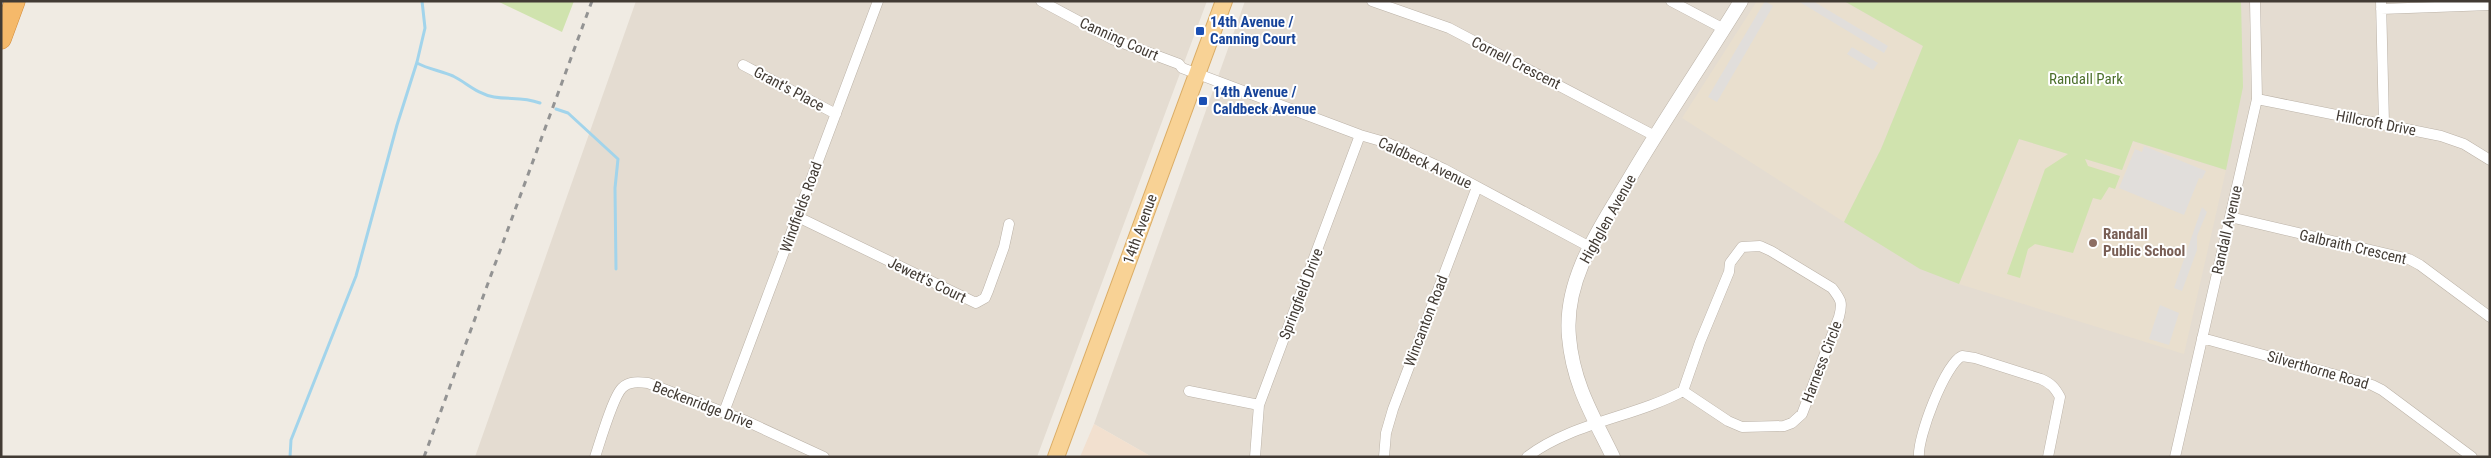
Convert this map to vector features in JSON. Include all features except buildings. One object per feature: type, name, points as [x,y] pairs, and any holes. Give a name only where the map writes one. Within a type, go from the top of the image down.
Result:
[{"type":"highway","points":[[1,39],[15,1]]},
{"type":"main road","name":"14th Avenue","points":[[1056,457],[1224,1]]},
{"type":"street","name":"Windfields Road","points":[[724,412],[878,1]]},
{"type":"street","name":"Canning Court","points":[[1041,1],[1112,39],[1197,74]]},
{"type":"street","name":"Cornell Crescent","points":[[1372,1],[1449,28],[1655,136]]},
{"type":"street","points":[[1671,1],[1724,29]]},
{"type":"street","name":"Highglen Avenue","points":[[1613,457],[1581,394],[1575,376],[1569,337],[1569,316],[1573,295],[1590,247],[1655,136],[1741,1]]},
{"type":"street","name":"Randall Avenue","points":[[2177,456],[2257,99],[2255,1]]},
{"type":"street","points":[[2384,124],[2381,5],[2490,5]]},
{"type":"street","name":"Grant's Place","points":[[743,65],[836,114]]},
{"type":"street","name":"Caldbeck Avenue","points":[[1197,74],[1360,135],[1388,143],[1590,247]]},
{"type":"street","name":"Hillcroft Drive","points":[[2257,99],[2384,124],[2457,141],[2490,160]]},
{"type":"street","name":"Springfield Drive","points":[[1255,457],[1259,405],[1360,135]]},
{"type":"street","name":"Wincanton Road","points":[[1384,457],[1386,433],[1393,409],[1476,187]]},
{"type":"street","name":"Jewett's Court","points":[[798,217],[976,303],[985,298],[988,291],[1004,247],[1009,224]]},
{"type":"street","name":"Galbraith Crescent","points":[[2230,217],[2409,259],[2420,265],[2490,317]]},
{"type":"street","name":"Harness Circle","points":[[1760,246],[1770,251],[1832,288],[1841,297],[1840,317],[1802,414],[1792,423],[1784,426],[1736,426],[1683,391],[1700,342],[1729,272],[1730,264],[1742,247],[1760,246]]},
{"type":"street","name":"Silverthorne Road","points":[[2202,338],[2372,385],[2382,390],[2472,457]]},
{"type":"street","points":[[1919,457],[1918,449],[1924,428],[1951,364],[1962,356],[1976,358],[2050,382],[2057,390],[2060,397],[2048,457]]},
{"type":"street","name":"Beckenridge Drive","points":[[595,457],[618,394],[628,383],[648,383],[772,432],[824,457]]},
{"type":"street","points":[[1189,391],[1259,405]]},
{"type":"street","points":[[1527,457],[1553,441],[1596,423],[1669,398],[1683,391]]},
{"type":"shaded area","points":[[636,1],[1207,1],[1037,457],[475,457]]},
{"type":"shaded area","points":[[1245,1],[2490,1],[2490,457],[1152,457],[1094,424]]},
{"type":"shaded area","points":[[1757,1],[1844,1],[1923,46],[1881,149],[1844,222],[1682,118]]},
{"type":"shaded area","points":[[1765,1],[1773,6],[1717,102],[1708,97]]},
{"type":"shaded area","points":[[1798,1],[1813,1],[1888,46],[1884,53]]},
{"type":"shaded area","points":[[1852,47],[1878,63],[1873,70],[1847,54]]},
{"type":"shaded area","name":"Randall Public School","points":[[2019,139],[2122,170],[2132,141],[2226,170],[2184,354],[1959,284]]},
{"type":"shaded area","points":[[2144,146],[2206,171],[2202,179],[2199,178],[2184,215],[2119,188],[2135,149],[2142,152]]},
{"type":"shaded area","points":[[2202,207],[2207,212],[2197,236],[2197,250],[2182,291],[2174,288]]},
{"type":"shaded area","points":[[2160,305],[2179,313],[2169,345],[2149,339]]},
{"type":"shaded area","points":[[1094,424],[1152,457],[1080,457]]},
{"type":"green space","points":[[497,1],[574,1],[562,32]]},
{"type":"green space","name":"Randall Park","points":[[1844,1],[2241,1],[2243,87],[2226,170],[2133,141],[2122,170],[2085,159],[2088,166],[2120,176],[2115,189],[2109,187],[2101,200],[2093,198],[2073,253],[2035,244],[2028,249],[2020,278],[2007,274],[2045,169],[2068,154],[2019,139],[1959,284],[1920,269],[1844,222],[1881,149],[1923,46]]},
{"type":"waterway","points":[[290,457],[291,440],[356,276],[397,125],[417,62],[425,28],[422,1]]},
{"type":"waterway","points":[[417,63],[453,76],[488,96],[540,103]]},
{"type":"waterway","points":[[556,109],[568,113],[618,159],[615,188],[616,269]]},
{"type":"railway","points":[[424,457],[592,1]]},
{"type":"place","name":"14th Avenue / Canning Court","points":[[1200,31]]},
{"type":"place","name":"14th Avenue / Caldbeck Avenue","points":[[1203,101]]},
{"type":"place","name":"Randall Public School","points":[[2093,243]]}]
